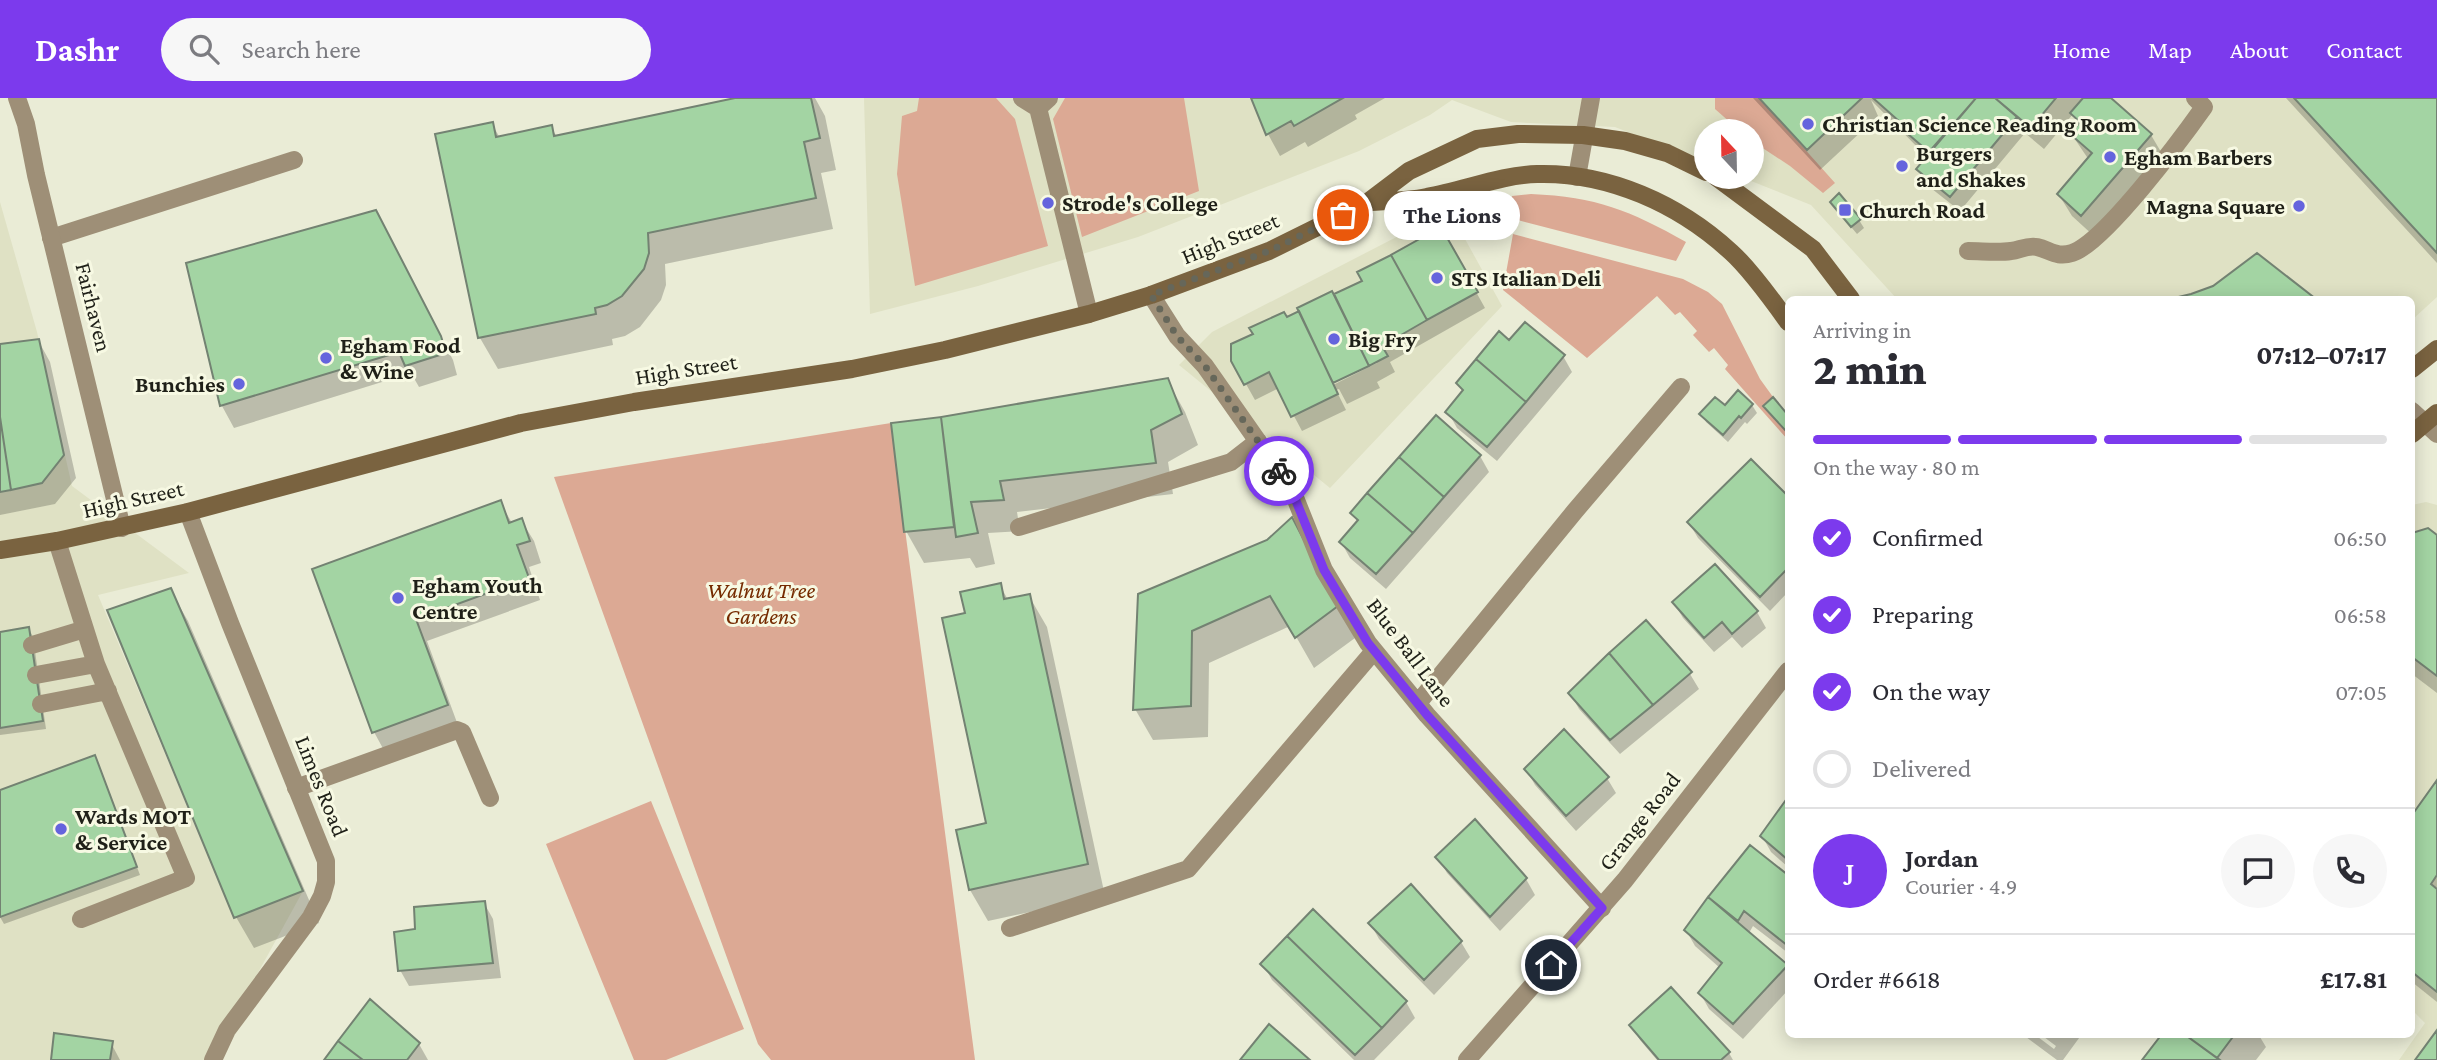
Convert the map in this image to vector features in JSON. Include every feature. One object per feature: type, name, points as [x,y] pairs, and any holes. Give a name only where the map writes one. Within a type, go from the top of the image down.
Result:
[{"type":"main road","name":"High Street","points":[[0,550],[122,528],[188,512],[521,423],[634,402],[852,369],[945,350],[1089,314],[1151,295],[1269,251],[1368,202],[1409,171],[1477,139],[1518,134],[1583,135]]},
{"type":"main road","points":[[1583,135],[1625,141],[1667,153],[1694,166]]},
{"type":"main road","name":"High Street","points":[[1368,202],[1426,198],[1536,174],[1577,177]]},
{"type":"main road","points":[[1577,177],[1631,189],[1686,216],[1732,253],[1785,318]]},
{"type":"main road","points":[[1732,189],[1813,249],[1849,296]]},
{"type":"main road","points":[[2415,367],[2437,349]]},
{"type":"street","name":"Fairhaven","points":[[17,98],[26,124],[122,528]]},
{"type":"street","points":[[1022,98],[1044,103],[1089,314]]},
{"type":"street","points":[[1577,177],[1591,98]]},
{"type":"street","points":[[1968,251],[2013,251],[2036,247],[2055,255],[2073,253],[2092,242],[2166,158],[2200,102]]},
{"type":"street","points":[[51,238],[294,160]]},
{"type":"street","name":"Blue Ball Lane","points":[[1151,295],[1177,336],[1205,366],[1292,491],[1324,570],[1374,651],[1602,908]]},
{"type":"street","points":[[1418,703],[1575,511],[1681,387]]},
{"type":"street","points":[[1019,527],[1231,462],[1258,441]]},
{"type":"street","name":"Limes Road","points":[[188,512],[326,860],[326,882],[312,917],[227,1030],[213,1060]]},
{"type":"street","points":[[57,541],[96,664],[186,878],[81,919]]},
{"type":"street","points":[[32,645],[85,629]]},
{"type":"street","points":[[1010,928],[1188,869],[1374,651]]},
{"type":"street","points":[[36,675],[96,664]]},
{"type":"street","name":"Grange Road","points":[[1467,1060],[1602,908],[1785,675]]},
{"type":"street","points":[[41,704],[108,691]]},
{"type":"street","points":[[296,788],[457,730],[462,732],[489,798]]},
{"type":"shaded area","points":[[864,98],[2437,98],[2437,297],[2415,317],[2415,296],[1894,296],[1811,205],[1764,186],[1764,119],[1694,119],[1694,158],[1615,127],[1511,122],[1452,100],[1430,115],[1359,151],[1138,237],[978,286],[870,314]]},
{"type":"shaded area","points":[[0,202],[37,332],[72,486],[189,573],[98,595],[234,917],[303,891],[210,1060],[0,1060]]},
{"type":"shaded area","points":[[1449,210],[1502,306],[1330,488],[1179,365],[1212,332]]},
{"type":"shaded area","points":[[2426,502],[2437,505],[2437,1060],[2399,1060],[2425,1023],[2415,1013],[2415,504]]},
{"type":"green space","points":[[919,98],[996,98],[1015,119],[1048,246],[915,286],[897,174],[902,116],[917,111]]},
{"type":"green space","points":[[1065,98],[1184,98],[1199,191],[1082,237],[1053,119]]},
{"type":"green space","points":[[1715,98],[1759,98],[1835,183],[1823,193],[1764,149],[1764,119],[1726,119],[1715,109]]},
{"type":"green space","points":[[1531,194],[1575,198],[1612,207],[1647,221],[1686,242],[1676,261],[1510,218],[1512,196]]},
{"type":"green space","points":[[1513,234],[1683,279],[1708,292],[1722,304],[1760,379],[1773,397],[1764,406],[1785,430],[1785,437],[1725,369],[1728,365],[1714,348],[1709,352],[1693,335],[1697,331],[1680,312],[1675,315],[1657,296],[1587,358],[1503,290]]},
{"type":"green space","name":"Walnut Tree Gardens","points":[[891,423],[975,1060],[771,1060],[758,1044],[554,477]]},
{"type":"green space","points":[[651,801],[744,1029],[666,1060],[634,1060],[546,844]]},
{"type":"building","points":[[735,98],[811,98],[820,138],[804,142],[816,198],[648,233],[649,253],[644,269],[622,296],[607,305],[595,308],[596,314],[478,338],[435,134],[493,122],[496,137],[552,125],[554,136]]},
{"type":"building","points":[[1251,98],[1343,98],[1294,126],[1291,121],[1266,135]]},
{"type":"building","name":"Christian Science Reading Room","points":[[1759,98],[1862,98],[1807,150]]},
{"type":"building","points":[[1873,98],[1976,98],[1929,152]]},
{"type":"building","points":[[1976,98],[1995,98],[2017,117],[1950,197],[1916,169]]},
{"type":"building","points":[[1995,98],[2056,98],[2031,128]]},
{"type":"building","name":"Egham Barbers","points":[[2083,98],[2111,98],[2152,134],[2081,216],[2057,194],[2092,153],[2070,134],[2080,122],[2070,113]]},
{"type":"building","points":[[2294,98],[2437,98],[2437,253],[2412,226]]},
{"type":"building","points":[[1839,193],[1861,219],[1851,227],[1830,202]]},
{"type":"building","points":[[376,210],[441,336],[446,353],[405,366],[399,352],[220,406],[186,263]]},
{"type":"building","name":"STS Italian Deli","points":[[1441,227],[1478,292],[1427,320],[1391,255]]},
{"type":"building","points":[[2257,253],[2312,296],[2183,296],[2213,286]]},
{"type":"building","points":[[1391,255],[1427,320],[1382,346],[1388,356],[1369,366],[1334,294],[1362,281],[1357,272]]},
{"type":"building","name":"Big Fry","points":[[1332,291],[1369,366],[1333,383],[1297,308]]},
{"type":"building","points":[[1299,311],[1338,394],[1291,417],[1269,372],[1244,385],[1231,361],[1231,344],[1253,334],[1249,328],[1284,312],[1287,317]]},
{"type":"building","points":[[1525,322],[1565,355],[1526,402],[1476,359],[1499,331],[1509,340]]},
{"type":"building","points":[[39,339],[64,455],[42,483],[11,490],[0,417],[0,344]]},
{"type":"building","points":[[1476,359],[1526,402],[1487,447],[1445,412],[1463,390],[1456,383]]},
{"type":"building","points":[[1168,378],[1182,414],[1151,430],[1156,463],[1000,481],[1004,500],[971,502],[978,533],[956,537],[941,417]]},
{"type":"building","points":[[1738,390],[1753,404],[1723,435],[1699,414],[1715,397],[1725,405]]},
{"type":"building","points":[[1773,397],[1785,411],[1785,430],[1763,406]]},
{"type":"building","points":[[1436,415],[1481,455],[1444,497],[1399,457]]},
{"type":"building","points":[[0,417],[11,490],[0,492]]},
{"type":"building","points":[[941,417],[954,527],[904,532],[891,423]]},
{"type":"building","points":[[1399,457],[1444,497],[1413,533],[1367,493]]},
{"type":"building","points":[[1751,459],[1785,493],[1785,571],[1760,597],[1687,522]]},
{"type":"building","points":[[1367,493],[1413,533],[1376,574],[1339,542],[1358,520],[1350,513]]},
{"type":"building","name":"Egham Youth Centre","points":[[501,500],[509,523],[522,518],[530,541],[517,545],[529,578],[416,619],[448,705],[372,733],[312,569]]},
{"type":"building","points":[[1292,517],[1338,606],[1295,638],[1270,596],[1192,631],[1191,706],[1133,710],[1138,594],[1267,540]]},
{"type":"building","points":[[2428,528],[2437,535],[2437,676],[2415,659],[2415,532]]},
{"type":"building","points":[[1715,564],[1758,611],[1732,634],[1722,622],[1704,638],[1672,602]]},
{"type":"building","points":[[1001,583],[1004,599],[1030,594],[1088,864],[969,890],[956,830],[986,823],[942,618],[965,613],[960,592]]},
{"type":"building","points":[[171,588],[303,891],[234,918],[107,610]]},
{"type":"building","points":[[1646,620],[1692,672],[1653,705],[1609,653]]},
{"type":"building","points":[[29,627],[43,721],[0,728],[0,632]]},
{"type":"building","points":[[1609,653],[1653,705],[1610,740],[1568,693]]},
{"type":"building","points":[[1564,729],[1609,777],[1566,816],[1524,769]]},
{"type":"building","name":"Wards MOT & Service","points":[[95,755],[137,867],[0,917],[0,790]]},
{"type":"building","points":[[2437,780],[2437,875],[2431,884],[2437,889],[2437,992],[2415,974],[2415,811]]},
{"type":"building","points":[[1785,801],[1785,857],[1760,836]]},
{"type":"building","points":[[1475,819],[1527,878],[1490,917],[1435,857]]},
{"type":"building","points":[[1750,845],[1785,873],[1785,944],[1744,911],[1738,921],[1708,897]]},
{"type":"building","points":[[1411,884],[1462,941],[1424,980],[1368,923]]},
{"type":"building","points":[[1708,897],[1785,962],[1785,968],[1733,1024],[1698,993],[1722,963],[1684,930]]},
{"type":"building","points":[[485,901],[493,963],[398,971],[394,932],[415,929],[414,907]]},
{"type":"building","points":[[1313,909],[1407,1001],[1382,1028],[1287,936]]},
{"type":"building","points":[[1287,936],[1382,1028],[1355,1055],[1260,964]]},
{"type":"building","points":[[1671,987],[1730,1052],[1721,1060],[1659,1060],[1629,1025]]},
{"type":"building","points":[[370,999],[420,1043],[407,1060],[363,1060],[338,1041]]},
{"type":"building","points":[[1269,1024],[1310,1060],[1240,1060]]},
{"type":"building","points":[[2437,1030],[2437,1060],[2415,1060]]},
{"type":"building","points":[[54,1033],[113,1041],[110,1060],[51,1060]]},
{"type":"building","points":[[2159,1038],[2190,1038],[2220,1060],[2142,1060]]},
{"type":"building","points":[[2190,1038],[2232,1038],[2217,1058]]},
{"type":"building","points":[[338,1041],[363,1060],[324,1060]]},
{"type":"way so far","points":[[1279,471],[1205,366],[1177,336],[1151,295],[1269,251],[1343,215]]},
{"type":"place","name":"Christian Science Reading Room","points":[[1808,124]]},
{"type":"place","name":"Egham Barbers","points":[[2110,157]]},
{"type":"place","name":"Burgers and Shakes","points":[[1902,166]]},
{"type":"place","name":"Strode's College","points":[[1048,203]]},
{"type":"place","name":"Magna Square","points":[[2299,206]]},
{"type":"place","name":"Church Road","points":[[1845,210]]},
{"type":"place","name":"The Lions","points":[[1343,215]]},
{"type":"place","name":"STS Italian Deli","points":[[1437,278]]},
{"type":"place","name":"Big Fry","points":[[1334,339]]},
{"type":"place","name":"Egham Food & Wine","points":[[326,358]]},
{"type":"place","name":"Bunchies","points":[[239,384]]},
{"type":"place","name":"Egham Youth Centre","points":[[398,598]]},
{"type":"place","name":"Wards MOT & Service","points":[[61,829]]},
{"type":"route","points":[[1279,471],[1292,491],[1324,570],[1368,643],[1427,715],[1602,908],[1551,965]]}]
